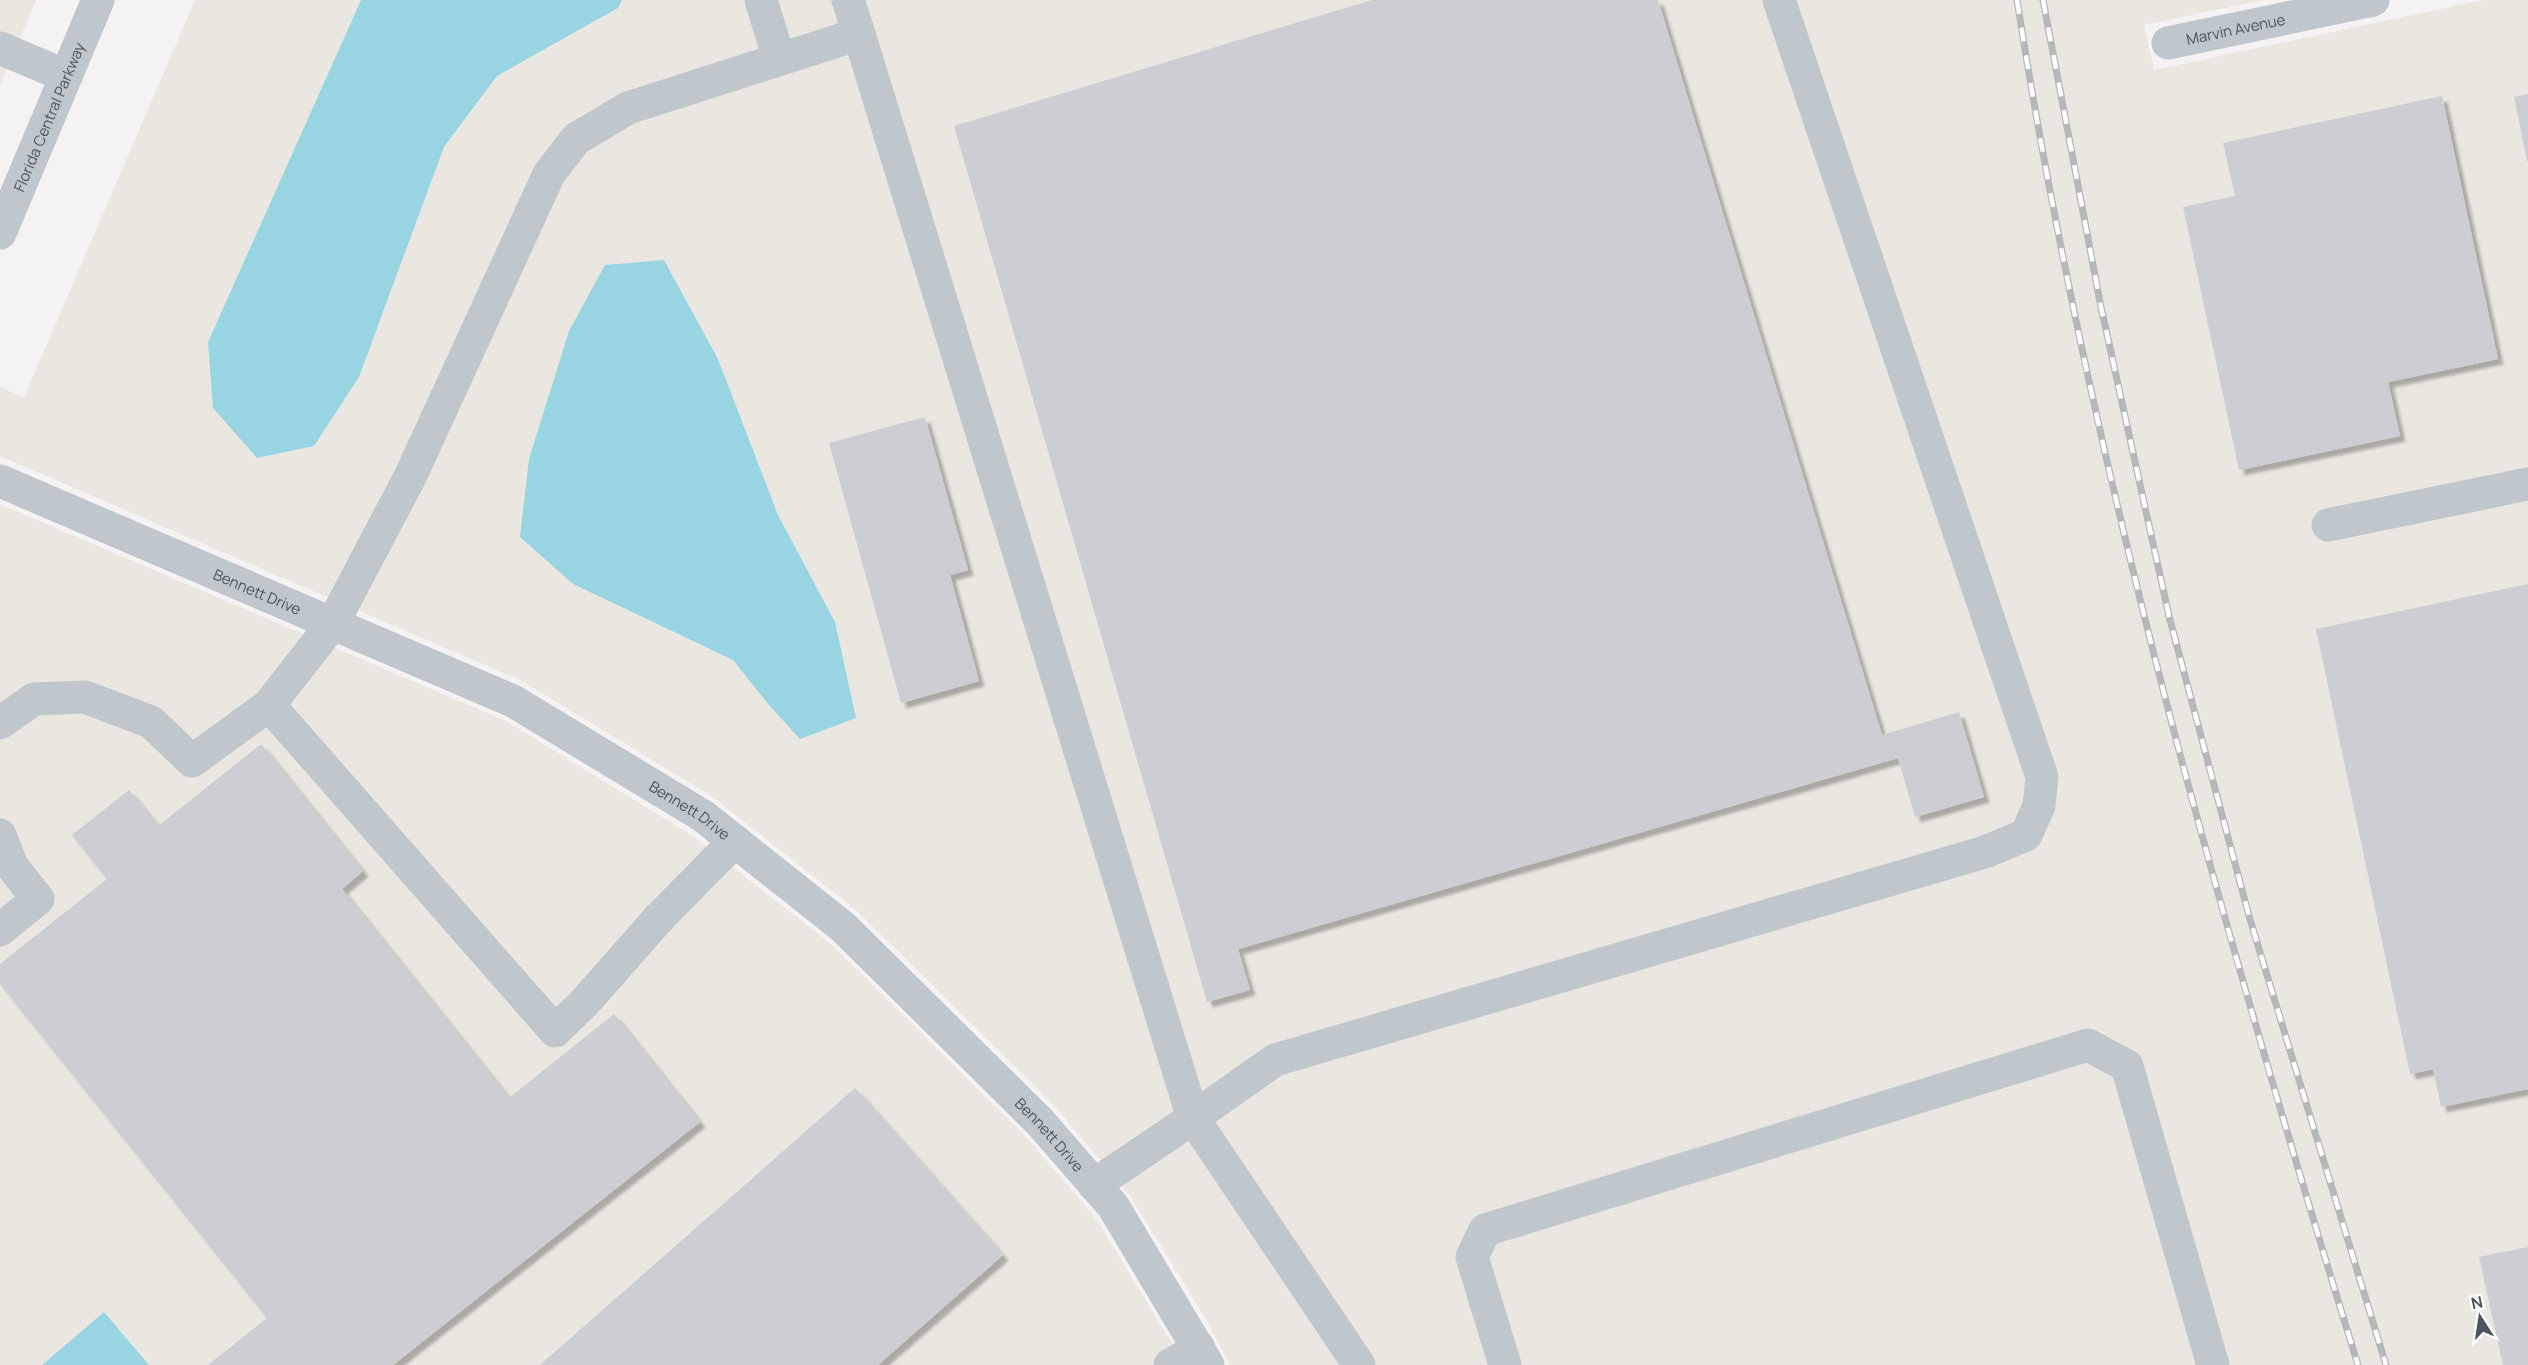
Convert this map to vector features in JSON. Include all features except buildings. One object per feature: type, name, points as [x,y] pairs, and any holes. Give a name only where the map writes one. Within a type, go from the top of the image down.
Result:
[{"type":"street","name":"Florida Central Parkway","points":[[0,233],[98,0]]},
{"type":"street","points":[[761,0],[779,59]]},
{"type":"street","points":[[848,0],[1193,1118],[1359,1365]]},
{"type":"street","points":[[1094,1185],[1275,1060],[1985,852],[2026,835],[2039,806],[2042,777],[1779,0]]},
{"type":"street","name":"Marvin Avenue","points":[[2168,43],[2373,0]]},
{"type":"street","points":[[0,723],[34,699],[85,698],[151,722],[192,761],[269,705],[333,623],[411,475],[549,174],[576,139],[628,108],[859,34]]},
{"type":"street","points":[[0,48],[66,76]]},
{"type":"street","name":"Bennett Drive","points":[[0,481],[513,701],[703,816],[843,927],[1040,1122],[1113,1206],[1203,1357]]},
{"type":"street","points":[[2328,525],[2528,484]]},
{"type":"street","points":[[269,705],[555,1031],[735,841]]},
{"type":"street","points":[[0,835],[12,866],[38,899],[0,930]]},
{"type":"street","points":[[1505,1365],[1472,1257],[1485,1230],[2088,1045],[2127,1066],[2213,1365]]},
{"type":"street","points":[[1170,1365],[1203,1357]]},
{"type":"shaded area","points":[[0,0],[36,0],[0,85]]},
{"type":"shaded area","points":[[195,0],[361,0],[208,342],[359,377],[444,147],[497,76],[618,8],[622,0],[2263,0],[2144,25],[2154,70],[2483,0],[2528,0],[2528,1365],[1230,1365],[1206,1319],[1129,1194],[1054,1105],[856,910],[713,797],[520,680],[0,456],[0,387],[24,398]],"holes":[[[663,260],[718,359],[778,515],[835,622],[801,739],[768,704],[733,660],[573,584]]]},
{"type":"shaded area","points":[[0,504],[506,721],[693,836],[831,944],[1027,1138],[1097,1220],[1185,1365],[149,1365],[104,1312],[42,1365],[0,1365]]},
{"type":"water","points":[[361,0],[622,0],[618,8],[497,76],[444,147],[359,377],[314,446],[257,458],[213,408],[208,342]]},
{"type":"water","points":[[664,260],[718,359],[778,515],[835,622],[856,718],[800,739],[733,660],[573,584],[520,537],[529,459],[569,331],[605,265]]},
{"type":"water","points":[[104,1312],[149,1365],[42,1365]]},
{"type":"railway","points":[[2017,0],[2047,173],[2081,345],[2120,517],[2208,859],[2358,1365]]},
{"type":"railway","points":[[2043,0],[2101,307],[2169,616],[2249,916],[2386,1365]]}]
